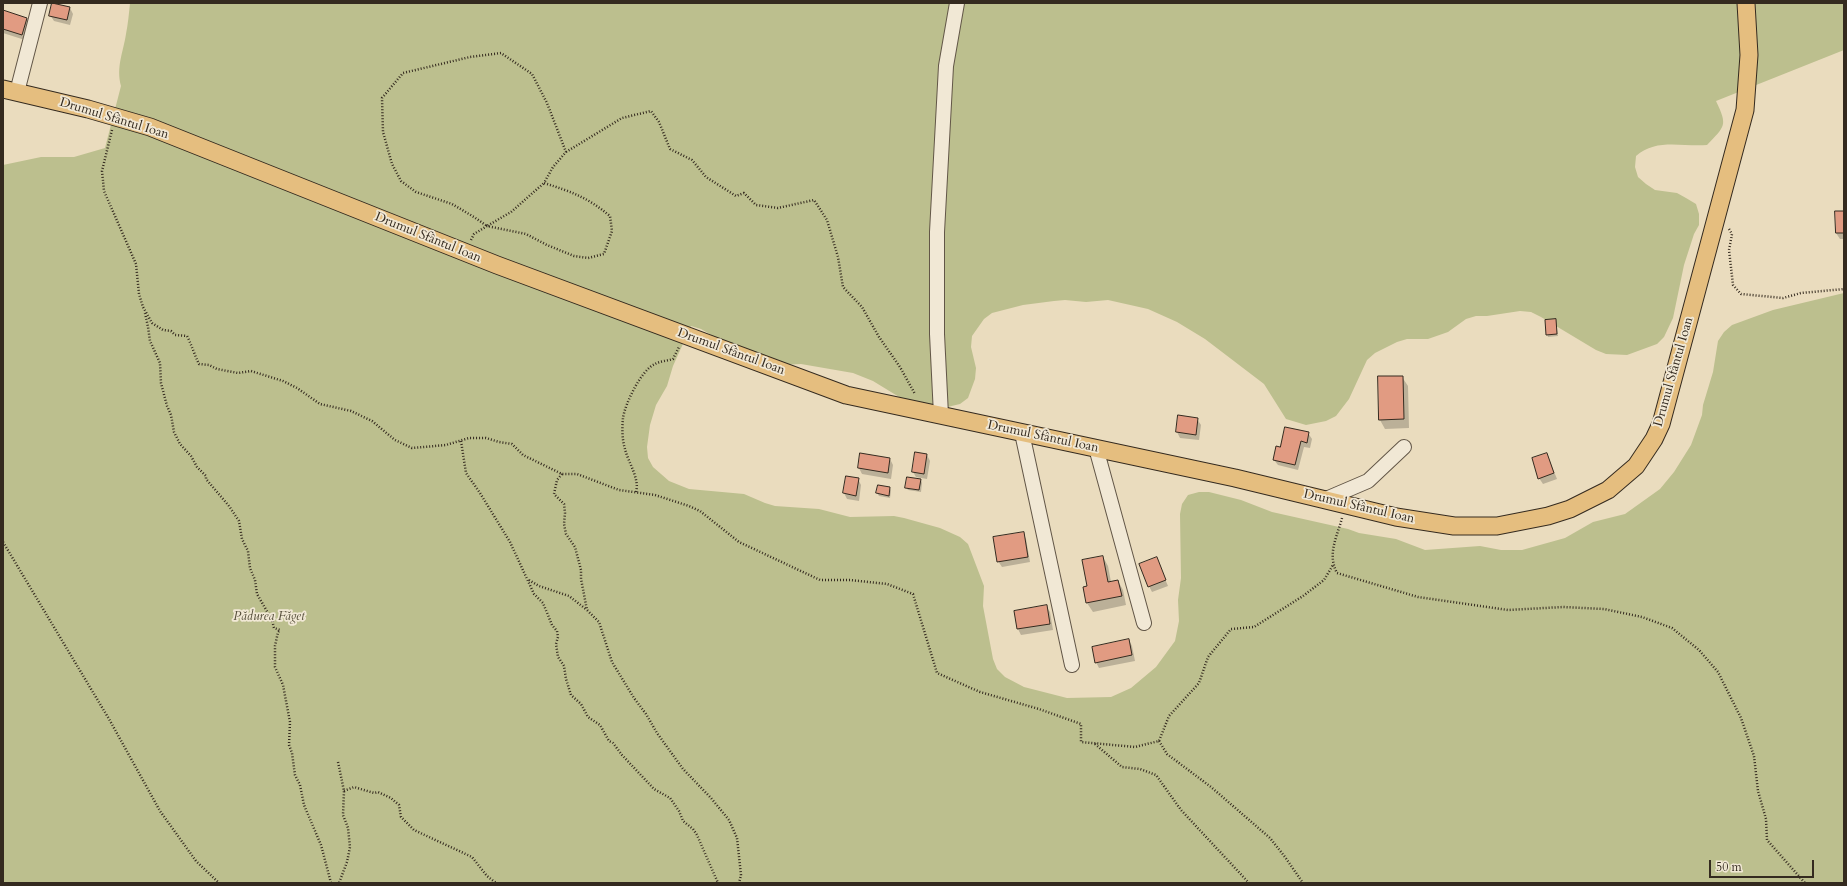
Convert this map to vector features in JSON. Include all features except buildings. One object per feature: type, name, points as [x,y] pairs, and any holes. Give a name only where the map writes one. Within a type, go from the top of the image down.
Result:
[{"type":"main road","name":"Drumul Sfântul Ioan","points":[[10,90],[116,116],[150,127],[463,252],[846,395],[1096,448],[1326,499],[1345,505],[1431,523],[1454,526],[1497,526],[1535,519],[1587,502],[1608,490],[1636,466],[1654,439],[1661,424],[1745,110],[1749,55],[1746,3]]},
{"type":"street","points":[[10,90],[40,3]]},
{"type":"street","points":[[941,415],[938,334],[937,232],[946,66],[957,3]]},
{"type":"street","points":[[1022,432],[1072,665]]},
{"type":"street","points":[[1326,499],[1368,481],[1404,447]]},
{"type":"street","points":[[1096,448],[1144,622]]},
{"type":"path","points":[[544,183],[571,191],[593,202],[610,216],[612,231],[604,254],[588,258],[574,256],[547,245],[526,234],[487,226],[452,204],[416,192],[400,181],[392,164],[383,132],[382,98],[403,73],[470,57],[501,54],[532,74],[547,103],[566,152]]},
{"type":"path","points":[[463,252],[474,234],[511,212],[544,183],[553,167],[566,152],[622,118],[650,111],[659,122],[670,149],[692,160],[706,177],[736,196],[744,194],[756,205],[778,208],[814,200],[827,220],[838,257],[844,287],[862,307],[879,337],[900,367],[917,400]]},
{"type":"path","points":[[116,116],[105,153],[102,171],[107,199],[136,264],[140,294],[150,341],[160,363],[161,383],[175,435],[180,444],[191,456],[197,467],[206,476],[206,479],[230,506],[239,521],[241,535],[247,547],[250,568],[255,580],[257,594],[272,620],[274,628],[280,630],[278,632],[275,646],[275,667],[283,685],[290,722],[289,745],[292,753],[295,775],[300,785],[304,805],[321,844],[332,883]]},
{"type":"path","points":[[1717,216],[1725,222],[1732,234],[1729,250],[1731,274],[1733,285],[1741,294],[1783,298],[1801,293],[1844,289]]},
{"type":"path","points":[[143,307],[152,323],[163,330],[171,331],[175,335],[187,336],[199,364],[209,365],[217,369],[238,373],[250,371],[282,381],[297,388],[320,404],[351,411],[372,421],[395,440],[405,446],[412,448],[433,447],[469,438],[486,438],[512,444],[523,455],[562,474],[577,474],[619,490],[636,492],[678,502],[700,511],[739,542],[820,580],[850,580],[887,584],[913,594],[937,673],[980,692],[1039,709],[1081,724],[1081,742],[1135,747],[1159,741]]},
{"type":"path","points":[[636,492],[638,485],[629,462],[623,440],[625,409],[639,379],[645,371],[655,364],[672,359],[685,335]]},
{"type":"path","points":[[461,441],[466,473],[510,542],[534,594],[544,603],[552,625],[557,631],[558,637],[556,644],[558,657],[564,666],[571,695],[581,704],[588,718],[600,725],[609,741],[654,789],[674,802],[683,821],[693,829],[697,835],[718,883]]},
{"type":"path","points":[[562,474],[557,480],[554,494],[564,504],[564,524],[566,534],[575,547],[581,570],[581,579],[587,610]]},
{"type":"path","points":[[1345,505],[1332,550],[1333,565],[1337,573],[1418,597],[1508,610],[1563,607],[1604,609],[1642,617],[1672,628],[1700,650],[1718,672],[1741,718],[1754,756],[1758,791],[1766,819],[1767,840],[1804,883]]},
{"type":"path","points":[[3,542],[109,719],[160,811],[196,861],[218,883]]},
{"type":"path","points":[[1159,741],[1169,716],[1199,683],[1208,657],[1231,629],[1254,627],[1303,596],[1324,580],[1333,565]]},
{"type":"path","points":[[527,579],[539,586],[569,596],[587,610],[599,622],[612,662],[634,698],[683,769],[711,798],[729,820],[737,838],[740,875],[739,883]]},
{"type":"path","points":[[1159,741],[1167,754],[1211,787],[1270,838],[1303,883]]},
{"type":"path","points":[[1095,744],[1122,767],[1140,768],[1156,775],[1181,810],[1249,883]]},
{"type":"path","points":[[338,762],[344,791],[343,815],[348,828],[350,847],[347,862],[339,883]]},
{"type":"path","points":[[344,791],[354,787],[374,793],[378,792],[391,798],[399,805],[402,817],[414,830],[472,857],[486,876],[496,883]]},
{"type":"green space","name":"Pădurea Făget","points":[[130,3],[1844,3],[1844,50],[1716,101],[1722,116],[1723,125],[1718,134],[1707,145],[1661,145],[1644,150],[1636,156],[1635,167],[1638,177],[1655,190],[1677,193],[1696,204],[1699,214],[1699,225],[1694,234],[1684,265],[1673,318],[1664,337],[1657,344],[1627,355],[1606,354],[1596,350],[1531,312],[1520,311],[1487,316],[1476,316],[1466,319],[1448,332],[1428,339],[1407,339],[1397,342],[1375,353],[1367,360],[1349,399],[1336,416],[1326,421],[1306,425],[1286,419],[1264,384],[1205,339],[1177,322],[1148,309],[1108,300],[1086,302],[1065,300],[1054,301],[1023,305],[992,313],[984,319],[972,336],[971,347],[976,368],[975,379],[968,398],[960,404],[939,409],[909,403],[873,381],[853,373],[801,364],[780,365],[720,340],[701,329],[691,326],[673,366],[667,386],[656,405],[650,425],[647,447],[648,458],[653,467],[669,481],[689,489],[744,494],[775,506],[819,509],[850,517],[894,516],[940,528],[960,537],[968,544],[984,586],[983,606],[993,659],[997,669],[1005,677],[1024,687],[1067,698],[1111,697],[1131,688],[1156,667],[1175,641],[1179,621],[1178,600],[1181,578],[1180,514],[1182,504],[1188,495],[1199,492],[1209,492],[1241,500],[1272,512],[1348,529],[1359,533],[1396,539],[1425,550],[1480,546],[1501,550],[1522,550],[1565,538],[1593,522],[1625,514],[1660,489],[1674,472],[1691,445],[1702,415],[1703,405],[1713,372],[1718,341],[1724,332],[1732,325],[1773,310],[1844,293],[1844,883],[3,883],[3,165],[41,157],[74,157],[105,148],[121,86],[119,73],[120,60],[127,30]]}]
